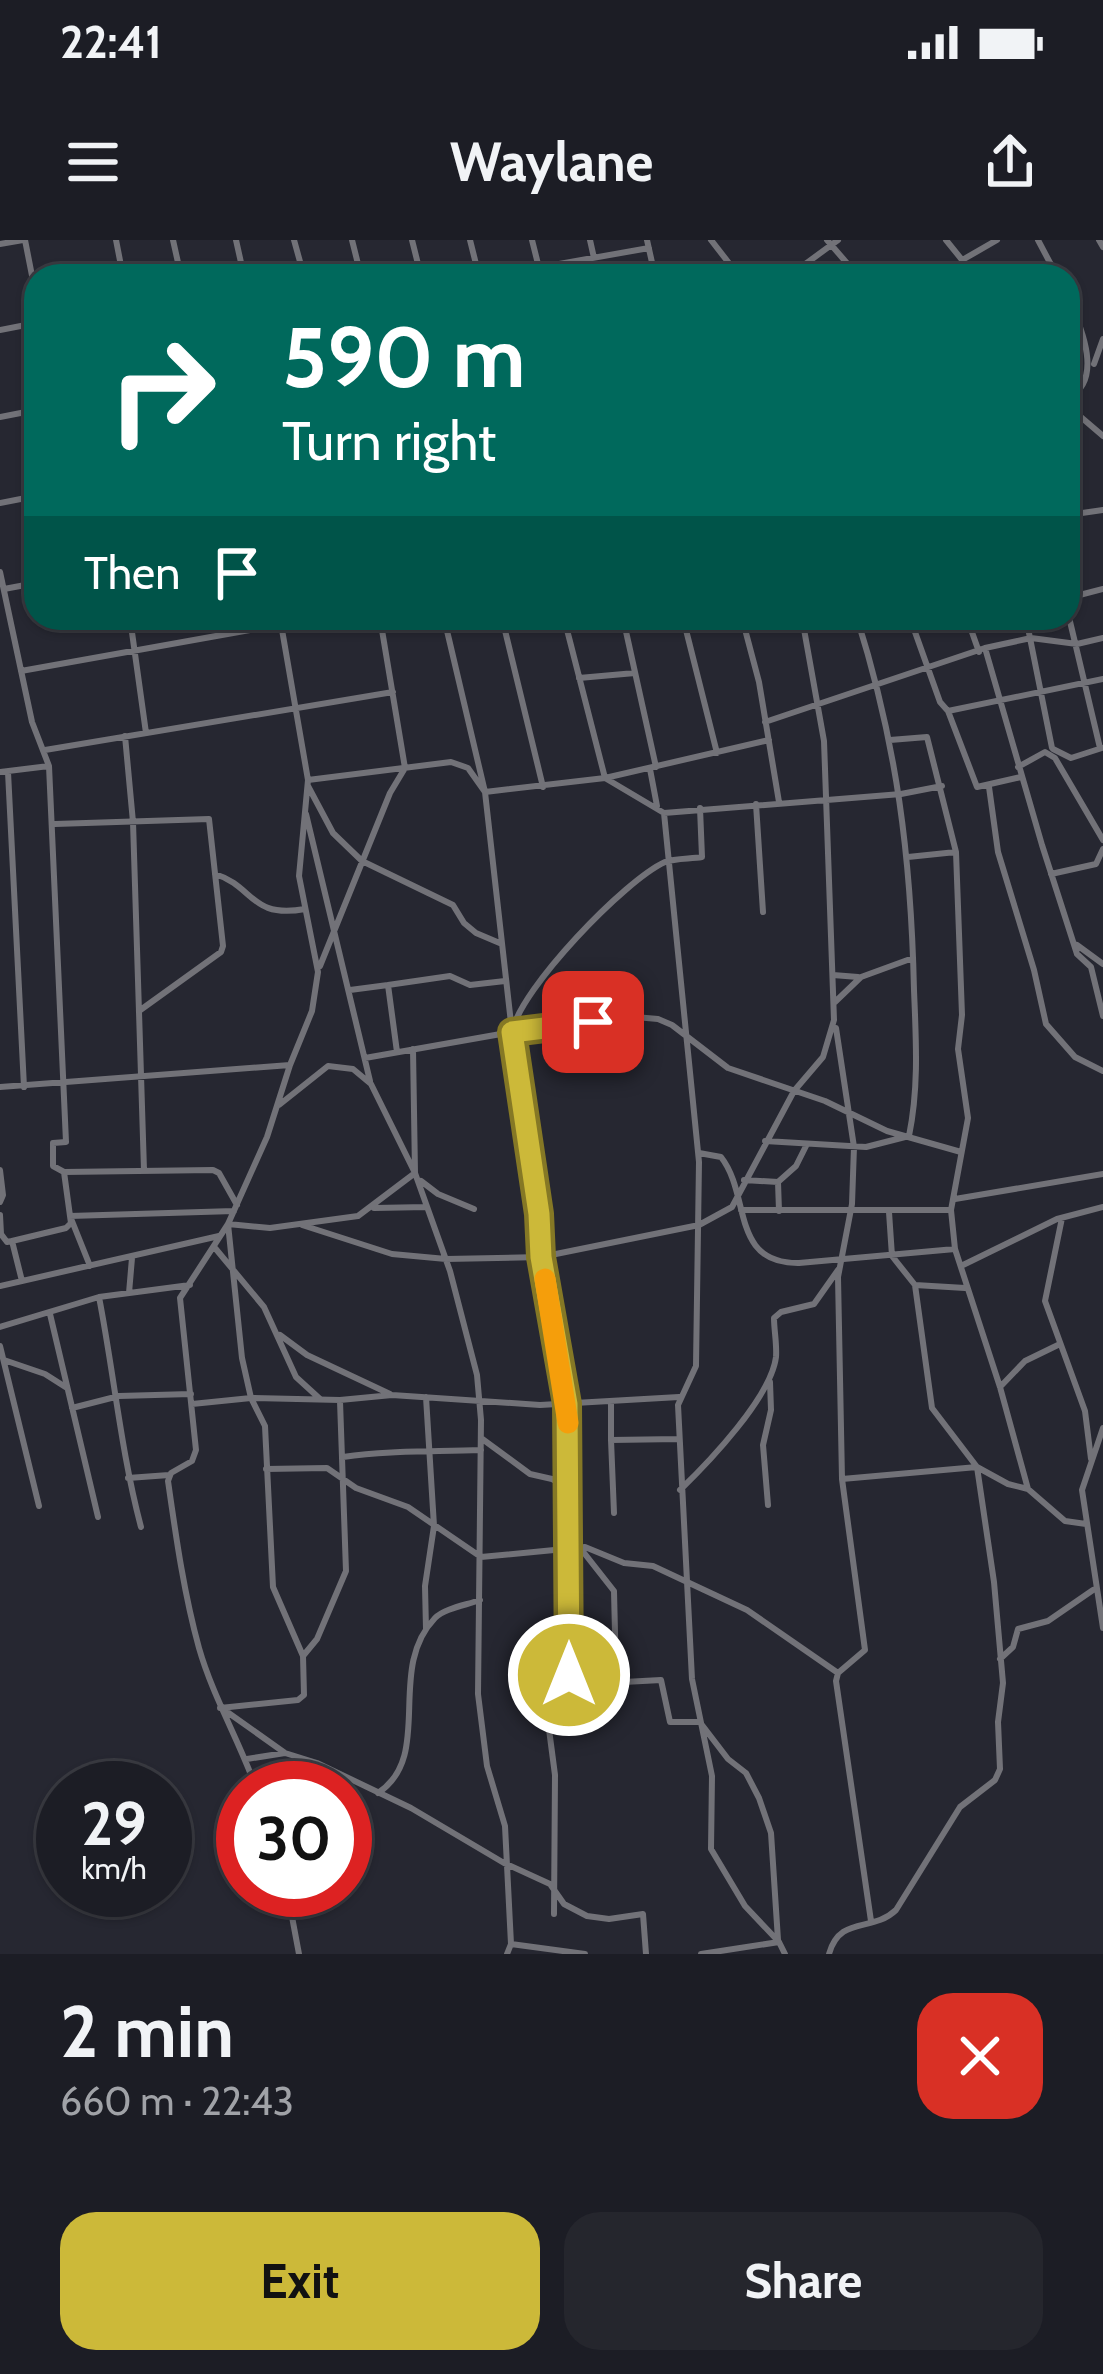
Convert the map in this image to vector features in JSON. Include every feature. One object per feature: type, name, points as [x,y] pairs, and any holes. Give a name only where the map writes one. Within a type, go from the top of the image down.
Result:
[{"type":"street","points":[[0,244],[24,240]]},
{"type":"street","points":[[590,240],[595,264]]},
{"type":"street","points":[[711,240],[730,264]]},
{"type":"street","points":[[946,240],[967,264]]},
{"type":"street","points":[[964,260],[998,240]]},
{"type":"street","points":[[810,264],[832,242]]},
{"type":"street","points":[[571,264],[648,244]]},
{"type":"street","points":[[1080,329],[1094,365]]},
{"type":"street","points":[[1080,394],[1093,378],[1103,339]]},
{"type":"street","points":[[1080,414],[1103,436]]},
{"type":"street","points":[[0,572],[32,722],[49,766],[55,824],[62,1085],[68,1138],[52,1144],[52,1166],[64,1172],[213,1170],[220,1173],[236,1208]]},
{"type":"street","points":[[131,630],[146,733]]},
{"type":"street","points":[[21,671],[236,630]]},
{"type":"street","points":[[282,630],[308,783],[298,876],[318,972]]},
{"type":"street","points":[[128,1478],[169,1475],[195,1455],[180,1298],[236,1208],[312,1011],[318,972],[335,925],[390,793],[406,769],[382,630]]},
{"type":"street","points":[[447,630],[485,792],[541,1257],[567,1404],[569,1675],[550,1700],[547,1714],[555,1775],[554,1914]]},
{"type":"street","points":[[505,630],[543,787]]},
{"type":"street","points":[[567,630],[604,778],[661,811],[827,801],[942,786]]},
{"type":"street","points":[[626,630],[661,811],[698,1153],[696,1366],[679,1397],[679,1439],[692,1679],[712,1776],[711,1849],[746,1906],[785,1954]]},
{"type":"street","points":[[686,630],[717,753]]},
{"type":"street","points":[[745,630],[779,802]]},
{"type":"street","points":[[804,630],[818,702],[827,801],[834,1020],[854,1147],[851,1213],[839,1269],[842,1479],[865,1650],[838,1673]]},
{"type":"street","points":[[861,630],[878,682],[901,794],[908,857],[919,1084],[909,1136]]},
{"type":"street","points":[[915,630],[977,787],[1021,777]]},
{"type":"street","points":[[973,630],[1000,699],[1077,954],[1091,967],[1103,1016]]},
{"type":"street","points":[[1029,630],[1043,692],[1048,750],[1102,838],[1096,864],[1051,874]]},
{"type":"street","points":[[1018,766],[1048,750],[1071,758],[1102,748],[1073,630]]},
{"type":"street","points":[[766,722],[928,664],[982,650],[1031,638],[1077,644],[1103,638]]},
{"type":"street","points":[[579,678],[636,672]]},
{"type":"street","points":[[948,711],[1103,679]]},
{"type":"street","points":[[45,749],[393,692]]},
{"type":"street","points":[[124,736],[133,822],[143,1169]]},
{"type":"street","points":[[890,740],[927,737],[956,852],[962,1015],[958,1049],[968,1118],[951,1210],[955,1249],[1028,1489]]},
{"type":"street","points":[[485,792],[604,778],[769,740]]},
{"type":"street","points":[[308,783],[460,764],[485,792]]},
{"type":"street","points":[[24,1087],[4,772],[49,766]]},
{"type":"street","points":[[308,783],[333,832],[362,861],[453,905],[464,923],[502,944]]},
{"type":"street","points":[[989,787],[998,852],[1046,1024],[1075,1057],[1103,1071]]},
{"type":"street","points":[[756,804],[763,912]]},
{"type":"street","points":[[512,1032],[521,1006],[594,918],[666,861],[702,857],[700,808]]},
{"type":"street","points":[[304,809],[370,1084],[428,1207],[477,1375],[482,1438],[480,1730],[503,1811],[512,1944],[507,1954]]},
{"type":"street","points":[[55,824],[209,819],[221,952],[139,1011]]},
{"type":"street","points":[[908,857],[956,852]]},
{"type":"street","points":[[214,874],[232,881],[265,908],[305,909]]},
{"type":"street","points":[[1073,942],[1103,964]]},
{"type":"street","points":[[833,975],[861,977],[914,958]]},
{"type":"street","points":[[350,990],[450,976],[470,985],[506,981]]},
{"type":"street","points":[[834,1004],[861,977]]},
{"type":"street","points":[[388,985],[397,1052]]},
{"type":"street","points":[[365,1058],[512,1032],[634,1017],[658,1019],[728,1067],[835,1106],[852,1117],[961,1152]]},
{"type":"street","points":[[302,1225],[392,1254],[446,1259],[541,1257],[699,1225],[726,1213],[738,1195],[794,1091],[823,1058],[834,1020]]},
{"type":"street","points":[[413,1049],[416,1176],[438,1194],[474,1209]]},
{"type":"street","points":[[0,1088],[290,1065]]},
{"type":"street","points":[[279,1105],[328,1066],[353,1069],[370,1084]]},
{"type":"street","points":[[765,1141],[854,1147],[909,1136]]},
{"type":"street","points":[[744,1180],[778,1182],[796,1166],[807,1144]]},
{"type":"street","points":[[698,1153],[721,1156],[731,1169],[750,1240],[774,1261],[799,1263],[955,1249]]},
{"type":"street","points":[[0,1169],[1,1198]]},
{"type":"street","points":[[0,1215],[4,1239],[12,1241],[66,1228],[71,1223],[64,1172]]},
{"type":"street","points":[[955,1199],[1103,1174]]},
{"type":"street","points":[[228,1224],[342,1221],[371,1208],[416,1176]]},
{"type":"street","points":[[778,1182],[779,1211]]},
{"type":"street","points":[[371,1208],[428,1207]]},
{"type":"street","points":[[70,1216],[236,1208]]},
{"type":"street","points":[[961,1266],[1062,1218],[1103,1208]]},
{"type":"street","points":[[741,1210],[951,1210]]},
{"type":"street","points":[[889,1211],[892,1256],[915,1285],[932,1408],[977,1467],[1028,1489],[1057,1516],[1086,1524]]},
{"type":"street","points":[[70,1216],[89,1266]]},
{"type":"street","points":[[1062,1218],[1046,1292],[1085,1411],[1091,1459]]},
{"type":"street","points":[[220,1708],[298,1700],[304,1695],[304,1656],[273,1587],[263,1416],[251,1398],[242,1358],[228,1224]]},
{"type":"street","points":[[0,1286],[222,1235]]},
{"type":"street","points":[[12,1241],[22,1281]]},
{"type":"street","points":[[214,1247],[264,1307],[296,1377],[322,1400]]},
{"type":"street","points":[[130,1293],[132,1258]]},
{"type":"street","points":[[768,1505],[763,1445],[776,1356],[773,1318],[814,1304],[839,1269]]},
{"type":"street","points":[[0,1327],[99,1298],[190,1285]]},
{"type":"street","points":[[915,1285],[965,1288]]},
{"type":"street","points":[[99,1298],[140,1528]]},
{"type":"street","points":[[50,1314],[98,1517]]},
{"type":"street","points":[[278,1333],[307,1354],[392,1395]]},
{"type":"street","points":[[1000,1387],[1025,1361],[1060,1344]]},
{"type":"street","points":[[0,1346],[39,1506]]},
{"type":"street","points":[[3,1359],[37,1370],[67,1388]]},
{"type":"street","points":[[680,1490],[770,1378]]},
{"type":"street","points":[[72,1408],[118,1396],[191,1394]]},
{"type":"street","points":[[192,1404],[392,1395],[567,1404],[679,1397]]},
{"type":"street","points":[[426,1397],[434,1526],[425,1586],[426,1632]]},
{"type":"street","points":[[304,1656],[346,1571],[340,1400]]},
{"type":"street","points":[[611,1401],[614,1514]]},
{"type":"street","points":[[1103,1427],[1082,1490],[1103,1628]]},
{"type":"street","points":[[482,1438],[530,1474],[552,1478],[569,1488]]},
{"type":"street","points":[[611,1440],[679,1439]]},
{"type":"street","points":[[343,1457],[417,1449],[432,1453],[481,1450]]},
{"type":"street","points":[[842,1479],[977,1467]]},
{"type":"street","points":[[829,1954],[835,1936],[843,1930],[888,1917],[896,1910],[960,1807],[994,1780],[1000,1769],[1000,1659],[977,1467]]},
{"type":"street","points":[[266,1469],[327,1468],[408,1507],[481,1557],[580,1547],[598,1550],[624,1564],[653,1566],[747,1610],[838,1673]]},
{"type":"street","points":[[169,1475],[185,1587],[220,1708],[246,1760],[285,1754]]},
{"type":"street","points":[[568,1532],[614,1591],[616,1675],[624,1682],[661,1680],[670,1722],[700,1722]]},
{"type":"street","points":[[1000,1659],[1013,1647],[1018,1629],[1048,1621],[1094,1589]]},
{"type":"street","points":[[377,1793],[401,1771],[408,1737],[410,1669],[426,1632],[436,1616],[481,1600]]},
{"type":"street","points":[[838,1673],[844,1750],[872,1921]]},
{"type":"street","points":[[220,1708],[285,1754],[316,1763],[411,1808],[556,1890],[564,1904],[587,1916],[609,1919],[643,1913],[646,1954]]},
{"type":"street","points":[[700,1722],[728,1759],[746,1773],[759,1798],[771,1833],[779,1942]]},
{"type":"street","points":[[292,1917],[299,1954]]},
{"type":"street","points":[[701,1954],[779,1942]]},
{"type":"street","points":[[512,1944],[585,1954]]},
{"type":"slow traffic","points":[[545,1279],[568,1423]]},
{"type":"route","points":[[569,1675],[567,1404],[541,1257],[541,1228],[512,1032],[593,1022]]}]
